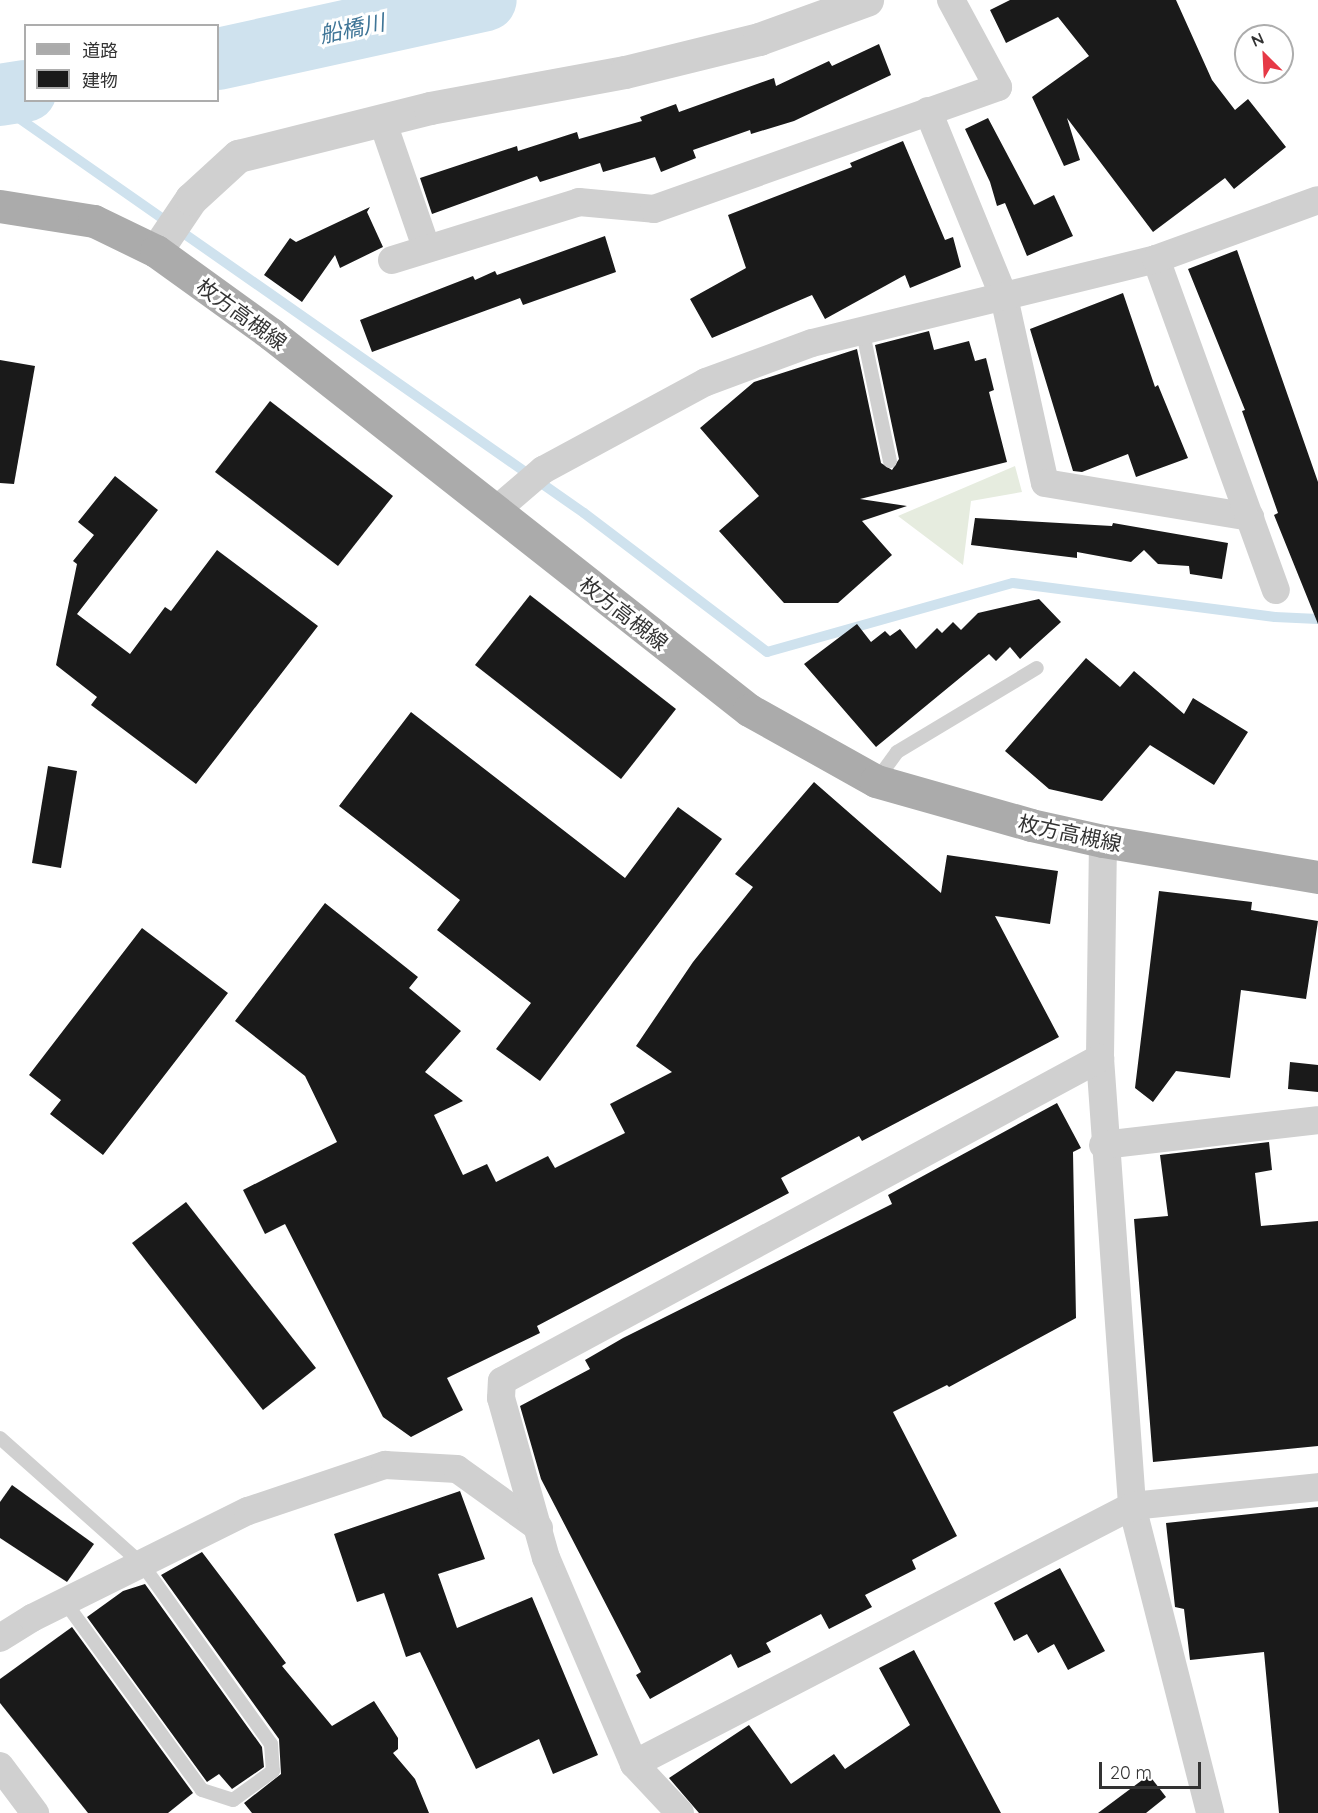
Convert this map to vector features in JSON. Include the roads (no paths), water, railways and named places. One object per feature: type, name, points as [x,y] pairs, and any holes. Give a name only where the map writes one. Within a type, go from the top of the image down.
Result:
[{"type":"main road","name":"枚方高槻線","points":[[0,206],[94,221],[156,251],[504,503],[749,710],[876,781],[1020,822],[1102,841],[1318,877]]},
{"type":"street","points":[[156,251],[191,199],[238,156],[382,120],[625,72],[759,39],[867,0]]},
{"type":"street","points":[[392,260],[426,247],[579,201],[654,209],[998,87],[951,0]]},
{"type":"street","points":[[928,111],[1004,297],[1045,483],[1250,517]]},
{"type":"street","points":[[382,120],[426,247]]},
{"type":"street","points":[[504,503],[543,470],[706,382],[812,343],[863,333],[1156,259],[1318,200]]},
{"type":"street","points":[[1156,259],[1276,590]]},
{"type":"street","points":[[1102,841],[1100,1058],[1103,1145],[1132,1506],[1210,1813]]},
{"type":"street","points":[[680,1813],[634,1764],[546,1558],[501,1398],[502,1381],[1100,1058]]},
{"type":"street","points":[[1103,1145],[1318,1120]]},
{"type":"street","points":[[0,1638],[65,1602],[248,1511],[386,1465],[457,1469],[539,1528]]},
{"type":"street","points":[[634,1764],[1132,1506],[1318,1487]]},
{"type":"street","points":[[0,1766],[35,1813]]},
{"type":"lane","points":[[863,333],[890,462]]},
{"type":"lane","points":[[876,781],[897,752],[1037,668]]},
{"type":"lane","points":[[0,1438],[142,1564],[271,1744],[273,1772],[233,1800],[202,1790],[65,1602]]},
{"type":"waterway","name":"船橋川","points":[[219,59],[486,0]]},
{"type":"waterway","name":"船橋川","points":[[0,95],[24,91]]},
{"type":"waterway","points":[[0,105],[584,513],[767,652],[1013,583],[1275,617],[1318,619]]}]
